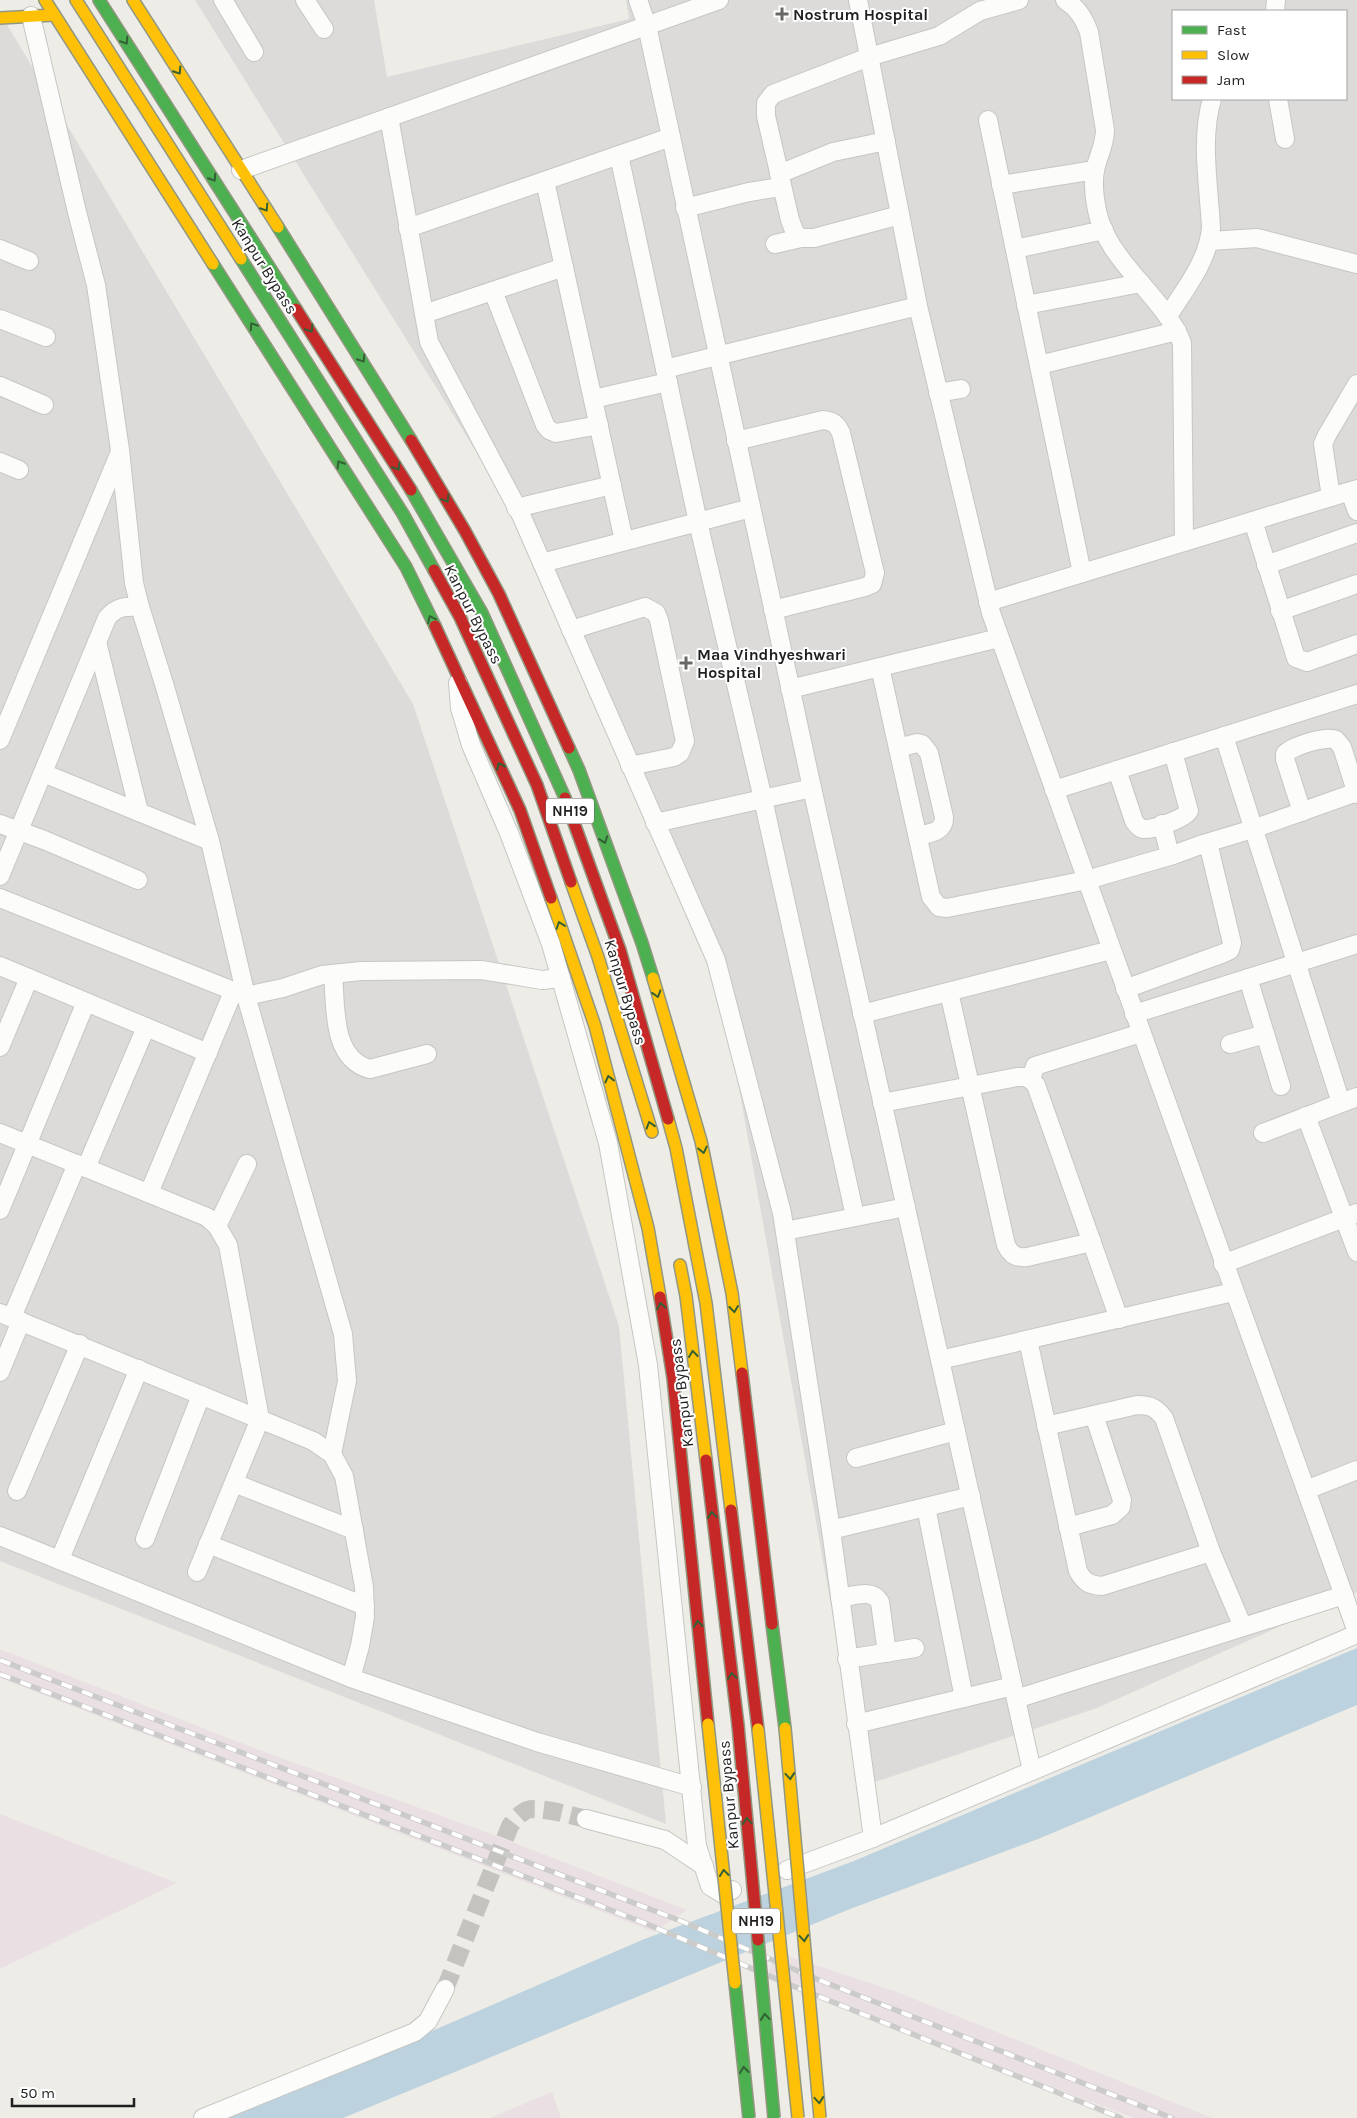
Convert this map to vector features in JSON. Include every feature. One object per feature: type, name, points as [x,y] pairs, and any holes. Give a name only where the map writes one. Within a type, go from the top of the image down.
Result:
[{"type":"main road","points":[[45,0],[406,568],[458,672],[520,810],[595,1026],[648,1228],[673,1378],[749,2118]]},
{"type":"main road","name":"Kanpur Bypass","points":[[76,0],[403,514],[460,617],[537,785],[598,956],[656,1146]]},
{"type":"main road","name":"Kanpur Bypass","points":[[99,0],[423,508],[482,613],[560,785],[620,950],[676,1148],[706,1303],[758,1729],[798,2118]]},
{"type":"main road","points":[[133,0],[386,397],[465,531],[499,594],[579,770],[642,943],[701,1141],[732,1293],[785,1728],[820,2118]]},
{"type":"main road","points":[[0,18],[54,16]]},
{"type":"main road","name":"Kanpur Bypass","points":[[677,1249],[686,1296],[738,1725],[774,2118]]},
{"type":"street","points":[[223,0],[254,52]]},
{"type":"street","points":[[305,0],[324,29]]},
{"type":"street","points":[[638,0],[647,26],[790,689],[1032,1771]]},
{"type":"street","points":[[647,26],[648,0]]},
{"type":"street","points":[[241,170],[719,0]]},
{"type":"street","points":[[458,672],[460,708],[471,746],[539,909],[561,978],[608,1143],[648,1365],[697,1846],[710,1886],[723,1894],[872,1838],[1357,1633],[999,638],[988,602],[918,306],[858,0]]},
{"type":"street","points":[[802,238],[795,232],[790,220],[766,116],[766,103],[773,94],[869,57],[939,36],[991,6],[1019,0]]},
{"type":"street","points":[[1065,0],[1076,8],[1090,32],[1105,130],[1105,140],[1095,170],[1096,206],[1104,230],[1112,246],[1173,324],[1182,342],[1184,542]]},
{"type":"street","points":[[31,16],[76,212],[96,285],[120,450],[134,583],[210,841],[240,994],[343,1334],[347,1381],[332,1454]]},
{"type":"street","points":[[1039,365],[1173,324],[1210,241],[1206,134],[1207,115],[1212,100]]},
{"type":"street","points":[[1278,100],[1286,139]]},
{"type":"street","points":[[389,117],[429,342],[516,508],[542,563],[716,960],[782,1213],[831,1530],[872,1838]]},
{"type":"street","points":[[988,120],[1082,573]]},
{"type":"street","points":[[408,228],[671,137]]},
{"type":"street","points":[[685,208],[749,192],[780,181],[834,152],[886,141]]},
{"type":"street","points":[[619,155],[698,522],[763,800],[854,1216]]},
{"type":"street","points":[[1001,185],[1095,170]]},
{"type":"street","points":[[545,180],[624,542]]},
{"type":"street","points":[[775,244],[802,238],[814,238],[900,214]]},
{"type":"street","points":[[1015,249],[1104,230]]},
{"type":"street","points":[[1210,241],[1257,238],[1357,264]]},
{"type":"street","points":[[0,249],[29,261]]},
{"type":"street","points":[[424,314],[564,267]]},
{"type":"street","points":[[1026,305],[1141,283]]},
{"type":"street","points":[[493,291],[545,425],[549,430],[556,433],[599,425]]},
{"type":"street","points":[[593,398],[666,375],[718,355],[918,306]]},
{"type":"street","points":[[0,319],[46,337]]},
{"type":"street","points":[[1332,497],[1323,454],[1323,444],[1326,434],[1357,384]]},
{"type":"street","points":[[0,386],[44,405]]},
{"type":"street","points":[[938,393],[961,390]]},
{"type":"street","points":[[736,440],[823,420],[831,421],[837,425],[841,433],[875,572],[872,584],[865,587],[773,610]]},
{"type":"street","points":[[0,740],[120,450]]},
{"type":"street","points":[[0,462],[19,470]]},
{"type":"street","points":[[516,508],[612,485]]},
{"type":"street","points":[[988,602],[1354,491],[1357,511]]},
{"type":"street","points":[[542,563],[751,508]]},
{"type":"street","points":[[1253,521],[1296,658],[1307,662],[1357,644]]},
{"type":"street","points":[[1266,565],[1357,534]]},
{"type":"street","points":[[1280,611],[1357,584]]},
{"type":"street","points":[[0,876],[107,618],[112,612],[125,606],[140,607]]},
{"type":"street","points":[[571,630],[645,607],[656,613],[685,741],[680,753],[674,757],[630,766]]},
{"type":"street","points":[[790,689],[999,638]]},
{"type":"street","points":[[97,642],[139,812]]},
{"type":"street","points":[[880,667],[931,896],[939,907],[947,908],[1087,880],[1254,829],[1357,793],[1342,746],[1337,740],[1331,739],[1294,746],[1286,754],[1285,759],[1302,812]]},
{"type":"street","points":[[1054,790],[1357,694]]},
{"type":"street","points":[[1224,736],[1296,964],[1349,1100],[1263,1133]]},
{"type":"street","points":[[898,748],[917,743],[926,748],[929,753],[944,817],[942,828],[918,836]]},
{"type":"street","points":[[1117,770],[1134,821],[1139,827],[1145,829],[1162,824],[1186,816],[1189,811],[1173,752]]},
{"type":"street","points":[[43,773],[210,841]]},
{"type":"street","points":[[655,823],[812,788]]},
{"type":"street","points":[[0,824],[44,840],[138,880]]},
{"type":"street","points":[[1162,824],[1172,855]]},
{"type":"street","points":[[1125,989],[1230,950],[1232,944],[1230,934],[1209,847],[1203,844]]},
{"type":"street","points":[[0,898],[240,994],[283,988],[322,975],[401,969],[481,970],[542,980],[561,978]]},
{"type":"street","points":[[1134,1014],[1357,944]]},
{"type":"street","points":[[862,1014],[1111,950]]},
{"type":"street","points":[[0,966],[208,1052]]},
{"type":"street","points":[[334,974],[339,1036],[345,1051],[361,1067],[370,1069],[428,1054]]},
{"type":"street","points":[[0,1048],[7,1012],[29,978]]},
{"type":"street","points":[[1248,978],[1281,1086]]},
{"type":"street","points":[[949,992],[1006,1245],[1010,1253],[1018,1258],[1026,1257],[1092,1242]]},
{"type":"street","points":[[149,1193],[208,1052],[240,994]]},
{"type":"street","points":[[0,1210],[86,1002]]},
{"type":"street","points":[[0,1372],[11,1317],[146,1027]]},
{"type":"street","points":[[1031,1080],[1035,1066],[1140,1033]]},
{"type":"street","points":[[1230,1044],[1265,1034]]},
{"type":"street","points":[[882,1103],[1017,1077],[1031,1080],[1036,1085],[1119,1319]]},
{"type":"street","points":[[1306,1116],[1351,1216],[1357,1252]]},
{"type":"street","points":[[0,1133],[207,1217],[217,1226],[228,1245],[260,1419],[197,1572]]},
{"type":"street","points":[[217,1226],[247,1164]]},
{"type":"street","points":[[785,1231],[906,1207]]},
{"type":"street","points":[[1223,1264],[1351,1216]]},
{"type":"street","points":[[940,1360],[1233,1292]]},
{"type":"street","points":[[11,1317],[313,1441],[332,1454],[344,1476],[364,1587],[366,1617],[351,1678]]},
{"type":"street","points":[[1028,1340],[1078,1571],[1084,1581],[1092,1585],[1102,1586],[1211,1552]]},
{"type":"street","points":[[17,1491],[80,1344]]},
{"type":"street","points":[[60,1559],[139,1369]]},
{"type":"street","points":[[145,1539],[201,1395]]},
{"type":"street","points":[[1046,1426],[1137,1405],[1150,1405],[1156,1408],[1164,1418],[1211,1552],[1243,1627]]},
{"type":"street","points":[[1068,1527],[1112,1515],[1122,1507],[1122,1500],[1094,1415]]},
{"type":"street","points":[[856,1458],[956,1431]]},
{"type":"street","points":[[1306,1490],[1357,1470]]},
{"type":"street","points":[[234,1482],[354,1530]]},
{"type":"street","points":[[831,1530],[971,1496]]},
{"type":"street","points":[[926,1507],[964,1698]]},
{"type":"street","points":[[0,1536],[351,1678],[537,1742],[692,1787]]},
{"type":"street","points":[[208,1544],[365,1606]]},
{"type":"street","points":[[840,1598],[867,1594],[873,1594],[877,1597],[880,1602],[887,1653]]},
{"type":"street","points":[[856,1724],[964,1698],[1015,1693],[1344,1596]]},
{"type":"street","points":[[848,1659],[915,1648]]},
{"type":"street","points":[[586,1819],[665,1840],[704,1866]]},
{"type":"street","points":[[203,2118],[415,2032],[428,2020],[445,1989]]},
{"type":"shaded area","points":[[195,0],[374,0],[387,77],[629,19],[626,0],[1357,0],[1357,1592],[1097,1708],[863,1786],[717,964],[543,559]]},
{"type":"shaded area","points":[[0,13],[413,704],[619,1326],[666,1824],[0,1561]]},
{"type":"shaded area","points":[[0,1649],[262,1751],[486,1832],[687,1910],[654,1932],[0,1678]]},
{"type":"shaded area","points":[[0,1814],[177,1883],[0,1969]]},
{"type":"shaded area","points":[[776,1952],[894,1991],[1212,2118],[1134,2118],[766,1979]]},
{"type":"shaded area","points":[[552,2092],[561,2118],[490,2118]]},
{"type":"water","points":[[1357,1648],[1357,1705],[1038,1839],[850,1909],[343,2118],[218,2118],[425,2034],[642,1940],[854,1861]]},
{"type":"tunnel","points":[[445,1989],[510,1826],[514,1821],[519,1815],[532,1809],[586,1819]]},
{"type":"railway","points":[[0,1660],[681,1921],[819,1980],[1172,2118]]},
{"type":"railway","points":[[0,1674],[647,1924],[793,1986],[1121,2118]]},
{"type":"traffic: fast","points":[[99,0],[296,309]]},
{"type":"traffic: fast","points":[[278,227],[411,440]]},
{"type":"traffic: fast","points":[[241,259],[403,514],[434,570]]},
{"type":"traffic: fast","points":[[213,264],[406,567],[435,626]]},
{"type":"traffic: fast","points":[[411,490],[482,613],[565,798]]},
{"type":"traffic: fast","points":[[569,748],[579,770],[653,978]]},
{"type":"traffic: fast","points":[[772,1624],[785,1728]]},
{"type":"traffic: fast","points":[[758,1940],[774,2118]]},
{"type":"traffic: fast","points":[[735,1983],[749,2118]]},
{"type":"traffic: slow","points":[[45,0],[213,264]]},
{"type":"traffic: slow","points":[[76,0],[241,259]]},
{"type":"traffic: slow","points":[[133,0],[278,227]]},
{"type":"traffic: slow","points":[[0,18],[54,15]]},
{"type":"traffic: slow","points":[[571,882],[598,957],[652,1132]]},
{"type":"traffic: slow","points":[[551,898],[595,1026],[648,1228],[660,1297]]},
{"type":"traffic: slow","points":[[653,978],[701,1141],[732,1293],[742,1373]]},
{"type":"traffic: slow","points":[[668,1119],[676,1148],[706,1303],[731,1510]]},
{"type":"traffic: slow","points":[[680,1265],[686,1296],[706,1460]]},
{"type":"traffic: slow","points":[[708,1724],[735,1983]]},
{"type":"traffic: slow","points":[[785,1728],[820,2118]]},
{"type":"traffic: slow","points":[[758,1729],[798,2118]]},
{"type":"traffic: jam","points":[[296,309],[411,490]]},
{"type":"traffic: jam","points":[[411,440],[465,531],[499,594],[569,748]]},
{"type":"traffic: jam","points":[[434,570],[460,617],[537,785],[571,882]]},
{"type":"traffic: jam","points":[[435,626],[520,810],[551,898]]},
{"type":"traffic: jam","points":[[565,798],[620,950],[668,1119]]},
{"type":"traffic: jam","points":[[660,1297],[673,1378],[708,1724]]},
{"type":"traffic: jam","points":[[742,1373],[772,1624]]},
{"type":"traffic: jam","points":[[706,1460],[738,1725]]},
{"type":"traffic: jam","points":[[731,1510],[758,1729]]},
{"type":"traffic: jam","points":[[738,1725],[758,1940]]},
{"type":"place","name":"Nostrum Hospital","points":[[782,14]]},
{"type":"place","name":"Maa Vindhyeshwari Hospital","points":[[686,663]]}]
